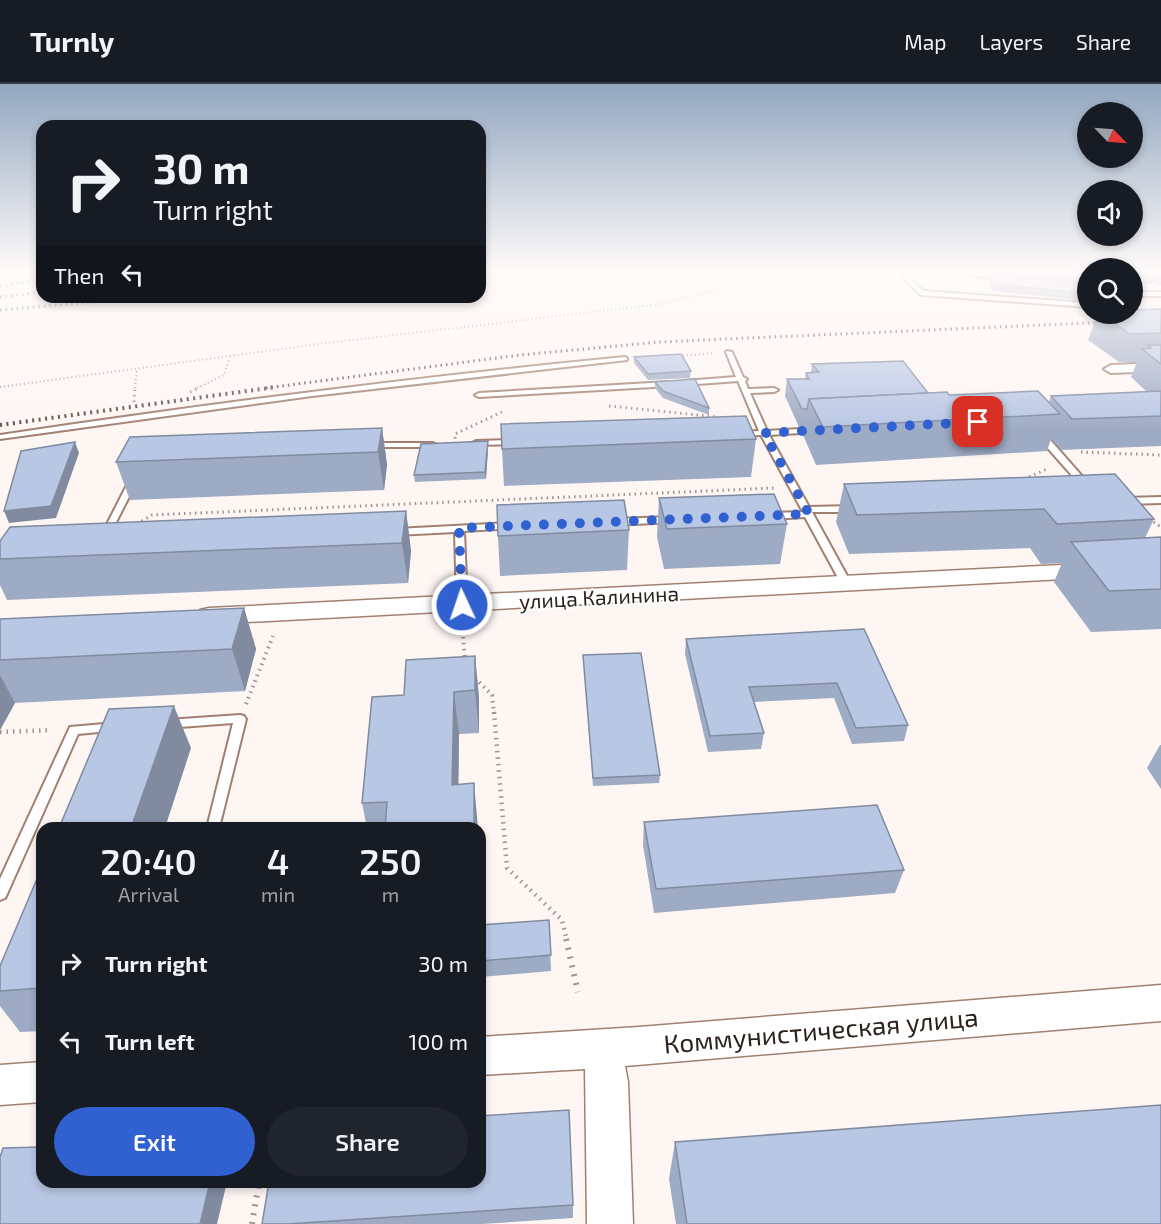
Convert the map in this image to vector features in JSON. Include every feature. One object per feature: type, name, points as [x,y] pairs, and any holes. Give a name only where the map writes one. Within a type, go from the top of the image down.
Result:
[{"type":"street","points":[[1111,369],[1161,367]]},
{"type":"street","name":"улица Калинина","points":[[190,616],[462,611],[1161,567]]},
{"type":"street","name":"Коммунистическая улица","points":[[486,1056],[602,1049],[1161,1003]]},
{"type":"street","points":[[602,1049],[608,1082],[610,1224]]},
{"type":"street","points":[[0,1085],[36,1082]]},
{"type":"lane","points":[[729,352],[748,391],[764,433],[847,585]]},
{"type":"lane","points":[[0,437],[190,408],[452,375],[625,359]]},
{"type":"lane","points":[[479,395],[743,380]]},
{"type":"lane","points":[[748,391],[774,390]]},
{"type":"lane","points":[[1033,427],[1093,494]]},
{"type":"lane","points":[[729,434],[824,430]]},
{"type":"lane","points":[[466,444],[526,442]]},
{"type":"lane","points":[[356,446],[454,444]]},
{"type":"lane","points":[[99,547],[139,468]]},
{"type":"lane","points":[[1111,502],[1161,500]]},
{"type":"lane","points":[[763,516],[864,508]]},
{"type":"lane","points":[[602,523],[683,519]]},
{"type":"lane","points":[[387,532],[519,526]]},
{"type":"lane","points":[[459,528],[462,611]]},
{"type":"lane","points":[[157,725],[240,719],[214,822]]},
{"type":"lane","points":[[0,894],[74,730],[133,726]]},
{"type":"path","points":[[0,387],[326,342],[475,325]]},
{"type":"path","points":[[625,359],[729,352]]},
{"type":"path","points":[[190,408],[189,392],[224,375],[230,356]]},
{"type":"path","points":[[133,418],[137,369]]},
{"type":"path","points":[[454,444],[455,434],[464,428],[507,410]]},
{"type":"path","points":[[1053,449],[1161,455]]},
{"type":"path","points":[[1021,481],[1064,460]]},
{"type":"path","points":[[152,515],[794,488]]},
{"type":"path","points":[[264,520],[267,510]]},
{"type":"path","points":[[462,611],[466,669]]},
{"type":"path","points":[[240,719],[276,626]]},
{"type":"path","points":[[472,676],[492,695],[507,868],[562,920],[578,992]]},
{"type":"path","points":[[0,732],[74,730]]},
{"type":"path","points":[[252,1224],[258,1188]]},
{"type":"building","points":[[1117,325],[1161,325],[1161,333],[1130,334]]},
{"type":"building","points":[[1147,345],[1161,345],[1161,364],[1142,349],[1151,348]]},
{"type":"building","points":[[681,354],[691,371],[648,374],[634,357]]},
{"type":"building","points":[[903,361],[928,393],[809,399],[807,409],[802,409],[787,379],[809,379],[806,373],[819,372],[812,364]]},
{"type":"building","points":[[695,379],[709,408],[663,391],[655,382]]},
{"type":"building","points":[[1038,391],[1060,414],[823,427],[809,399],[947,392],[949,395]]},
{"type":"building","points":[[1161,391],[1161,416],[1072,419],[1051,396]]},
{"type":"building","points":[[746,416],[756,439],[502,449],[501,424]]},
{"type":"building","points":[[382,428],[378,452],[116,462],[130,437]]},
{"type":"building","points":[[488,441],[485,472],[414,475],[421,444]]},
{"type":"building","points":[[75,442],[51,506],[4,511],[21,451]]},
{"type":"building","points":[[1115,474],[1154,519],[1057,524],[1044,509],[857,515],[844,484]]},
{"type":"building","points":[[774,494],[787,524],[667,529],[659,498]]},
{"type":"building","points":[[624,500],[629,530],[498,536],[497,505]]},
{"type":"building","points":[[406,511],[402,543],[0,559],[0,541],[10,527]]},
{"type":"building","points":[[1161,537],[1161,589],[1109,591],[1071,542]]},
{"type":"building","points":[[244,608],[232,649],[0,660],[0,619]]},
{"type":"building","points":[[864,629],[908,725],[856,728],[837,683],[749,687],[764,733],[710,736],[686,639]]},
{"type":"building","points":[[641,653],[660,775],[593,778],[583,655]]},
{"type":"building","points":[[475,656],[475,690],[454,692],[452,785],[474,783],[474,822],[385,822],[387,802],[362,803],[372,697],[404,695],[406,660]]},
{"type":"building","points":[[174,706],[133,822],[62,822],[109,709]]},
{"type":"building","points":[[877,805],[904,870],[656,889],[644,822]]},
{"type":"building","points":[[36,881],[36,988],[0,991],[0,966]]},
{"type":"building","points":[[549,920],[551,955],[486,960],[486,925]]},
{"type":"building","points":[[1161,1105],[1161,1224],[687,1224],[675,1142]]},
{"type":"building","points":[[569,1110],[573,1205],[262,1224],[268,1188],[486,1188],[486,1116]]},
{"type":"building","points":[[36,1147],[36,1188],[209,1188],[200,1224],[0,1224],[0,1157],[3,1148]]},
{"type":"railway","points":[[266,388],[520,355],[659,342],[1038,325]]},
{"type":"railway","points":[[0,425],[276,387]]},
{"type":"route","points":[[462,605],[459,528],[809,514],[764,433],[978,422]]}]
